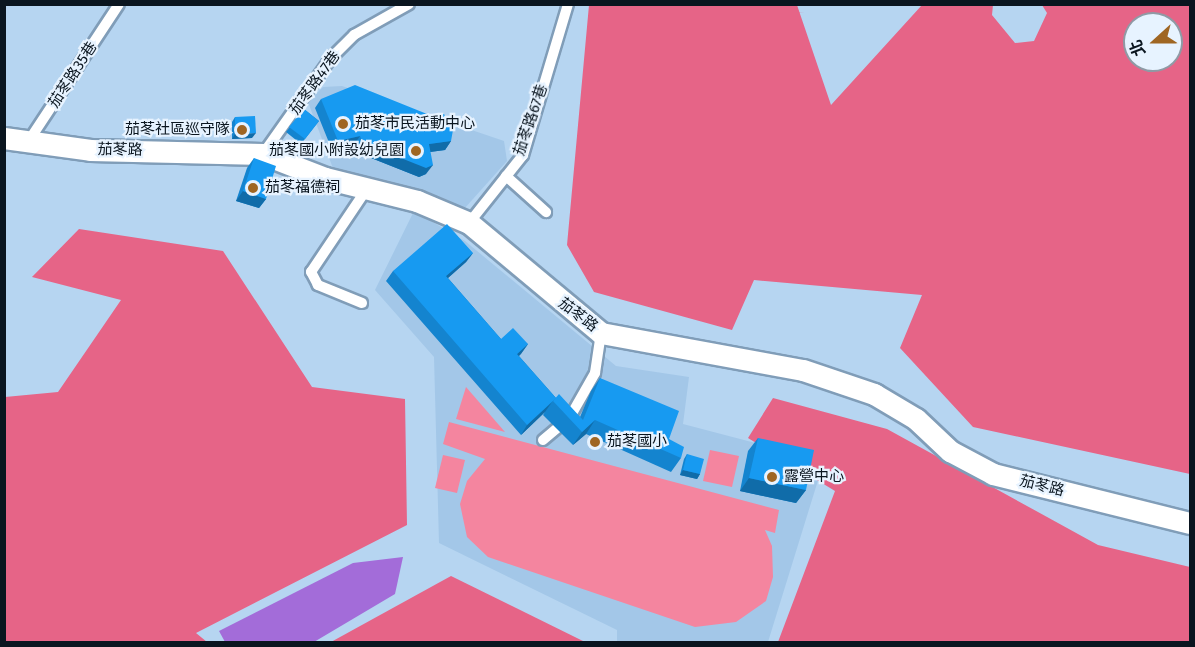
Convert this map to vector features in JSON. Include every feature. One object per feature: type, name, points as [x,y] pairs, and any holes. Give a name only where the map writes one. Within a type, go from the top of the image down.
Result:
[{"type":"street","name":"茄苳路","points":[[4,138],[26,145],[263,154],[366,190],[417,201],[469,223],[601,333],[803,370],[874,394],[916,419],[950,451],[993,474],[1191,522]]},
{"type":"lane","name":"茄苳路35巷","points":[[26,145],[119,4]]},
{"type":"lane","name":"茄苳路47巷","points":[[263,154],[331,58],[354,35],[408,4]]},
{"type":"lane","name":"茄苳路67巷","points":[[469,223],[523,155],[568,4]]},
{"type":"lane","points":[[506,176],[546,212]]},
{"type":"lane","points":[[362,303],[318,285],[311,272],[366,190]]},
{"type":"lane","points":[[543,440],[570,417],[595,373],[601,333]]},
{"type":"shaded area","points":[[589,5],[797,5],[831,105],[922,5],[993,5],[992,15],[1015,43],[1034,41],[1047,13],[1042,5],[1190,5],[1190,474],[973,427],[900,348],[922,295],[754,280],[732,330],[594,292],[567,245]]},
{"type":"shaded area","name":"茄苳國小附設幼兒園","points":[[342,86],[504,141],[507,161],[464,209],[334,171],[308,102],[323,87]]},
{"type":"shaded area","name":"茄苳國小","points":[[414,211],[465,241],[616,366],[689,377],[683,424],[824,461],[768,642],[617,642],[617,630],[439,543],[434,357],[375,290]]},
{"type":"shaded area","points":[[79,229],[223,251],[312,387],[405,399],[407,525],[196,633],[207,642],[5,642],[5,397],[58,392],[121,300],[32,277]]},
{"type":"shaded area","points":[[466,387],[505,432],[456,419]]},
{"type":"shaded area","points":[[773,398],[887,429],[1098,545],[1190,567],[1190,642],[778,642],[835,491],[748,438]]},
{"type":"shaded area","points":[[449,422],[779,510],[775,533],[765,530],[772,546],[773,577],[766,601],[736,622],[695,627],[488,557],[467,537],[460,504],[467,481],[485,459],[443,444]]},
{"type":"shaded area","points":[[710,450],[739,456],[732,487],[703,481]]},
{"type":"shaded area","points":[[443,455],[465,460],[457,493],[435,488]]},
{"type":"shaded area","points":[[403,557],[395,594],[314,642],[225,642],[219,631],[353,563]]},
{"type":"shaded area","points":[[451,576],[585,642],[331,642]]},
{"type":"building","points":[[355,85],[432,116],[444,114],[453,130],[451,141],[429,144],[433,165],[426,168],[363,143],[360,136],[338,141],[321,99]]},
{"type":"building","points":[[304,109],[319,121],[305,139],[289,127]]},
{"type":"building","points":[[255,116],[256,133],[235,134],[235,117]]},
{"type":"building","points":[[254,158],[276,166],[266,199],[243,191]]},
{"type":"building","points":[[447,224],[473,253],[446,276],[501,339],[513,328],[528,344],[517,354],[556,398],[527,425],[393,271]]},
{"type":"building","points":[[600,378],[679,411],[669,439],[684,447],[681,458],[595,420],[582,432],[553,401],[559,394],[583,420]]},
{"type":"building","points":[[758,438],[814,450],[806,490],[749,478]]},
{"type":"building","points":[[687,454],[704,459],[700,474],[683,470]]},
{"type":"place","name":"茄苳市民活動中心","points":[[343,124]]},
{"type":"place","name":"茄苳社區巡守隊","points":[[242,130]]},
{"type":"place","name":"茄苳國小附設幼兒園","points":[[416,151]]},
{"type":"place","name":"茄苳福德祠","points":[[253,188]]},
{"type":"place","name":"茄苳國小","points":[[595,442]]},
{"type":"place","name":"露營中心","points":[[772,477]]}]
